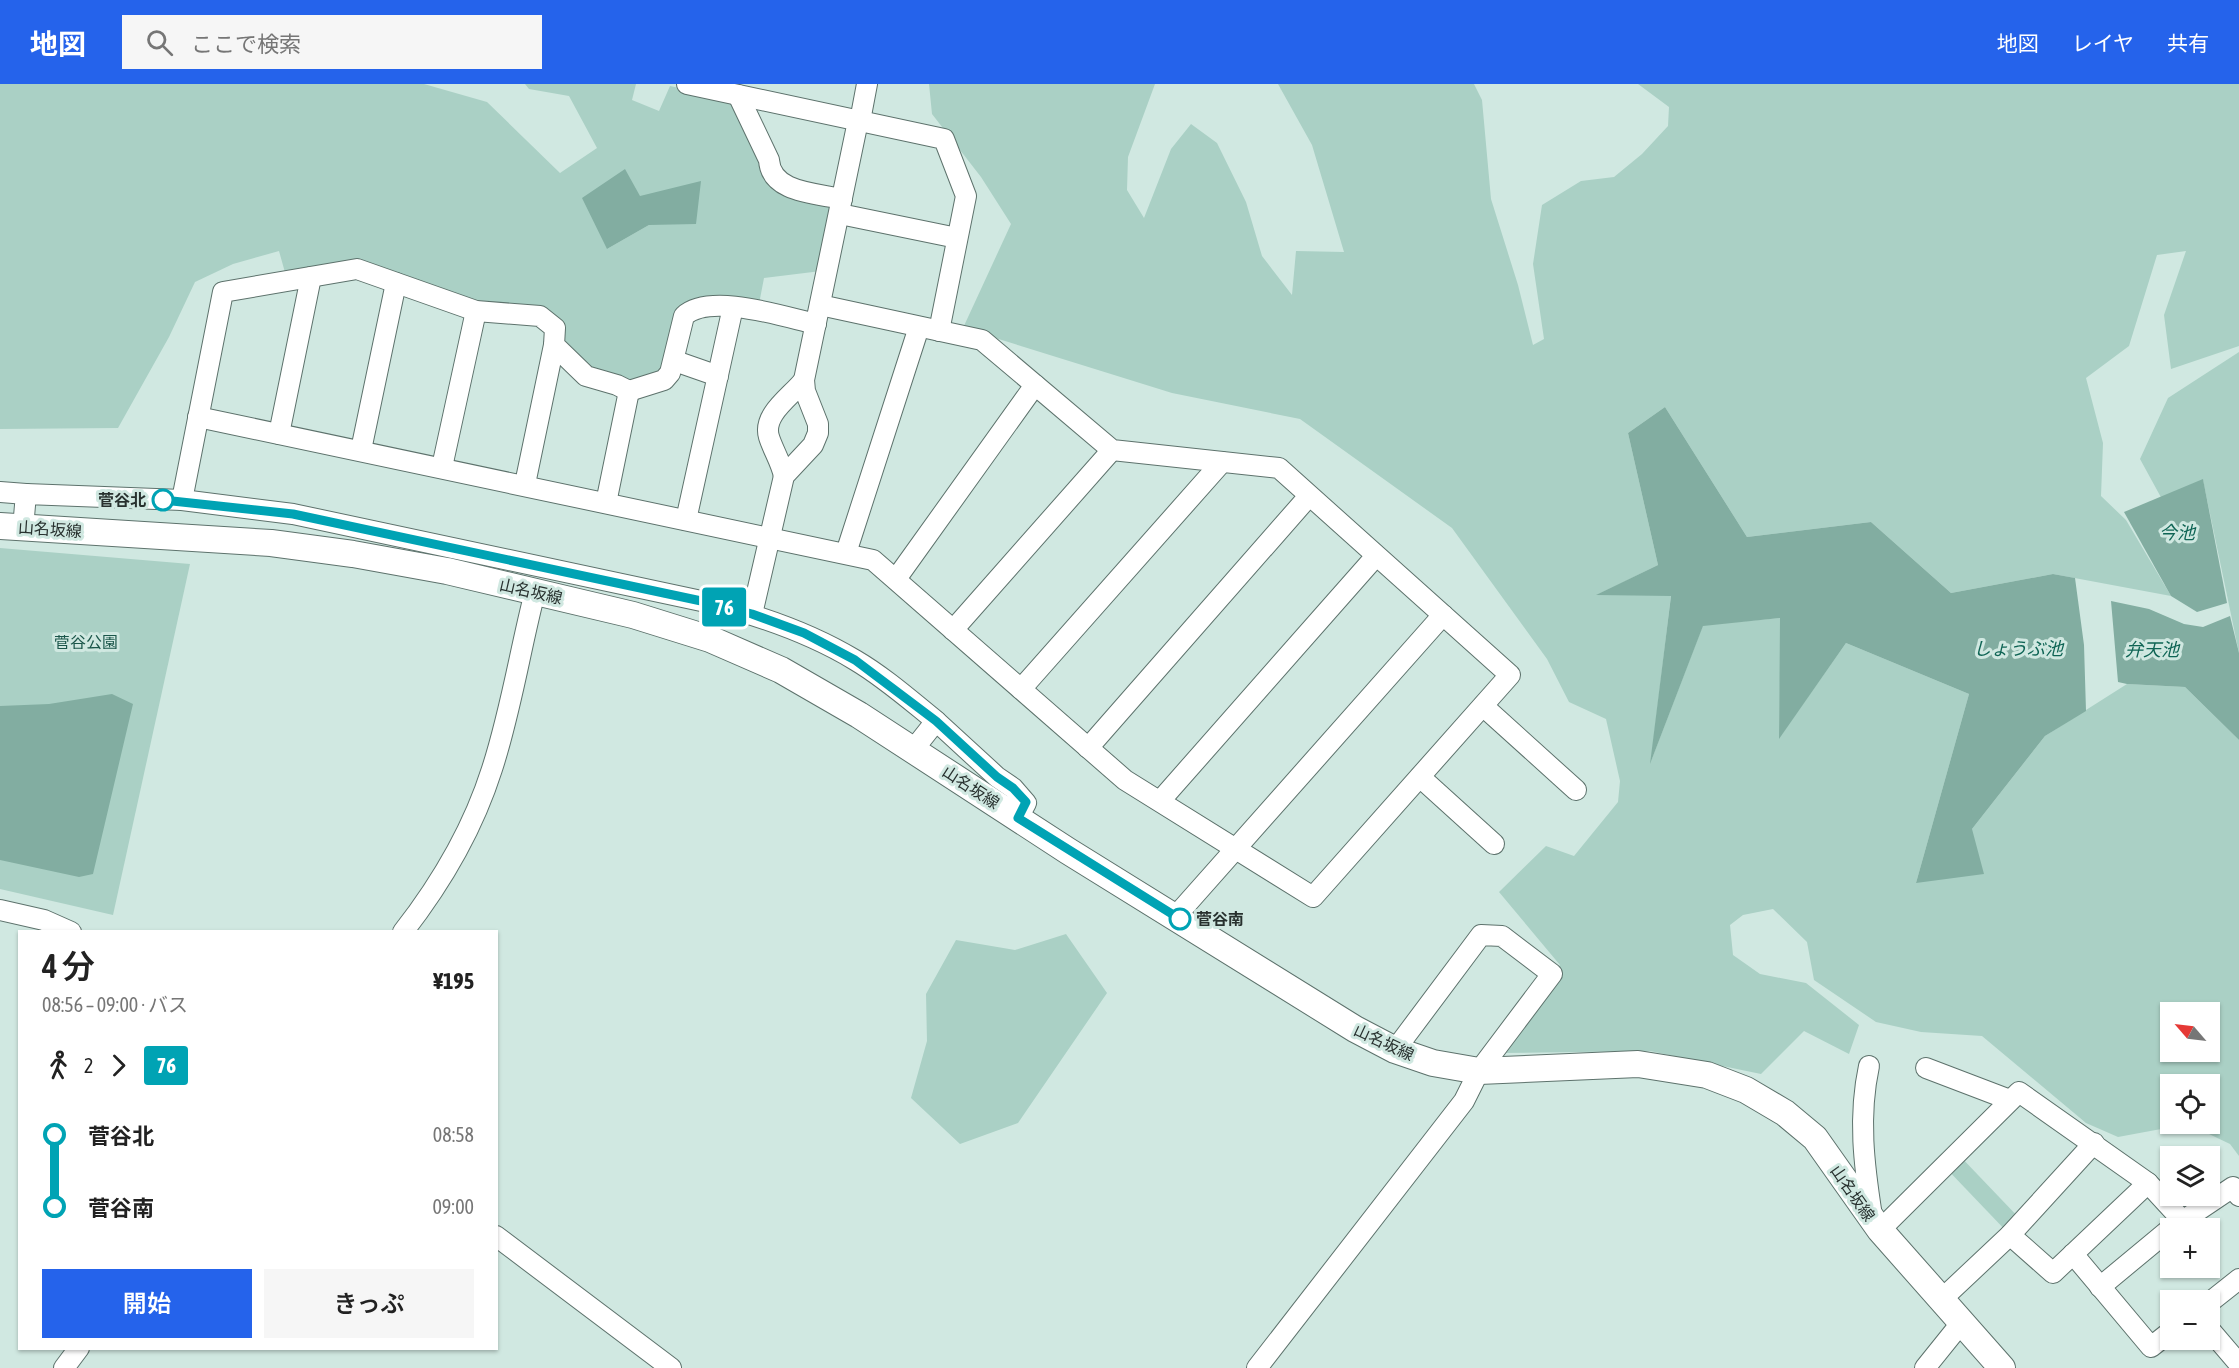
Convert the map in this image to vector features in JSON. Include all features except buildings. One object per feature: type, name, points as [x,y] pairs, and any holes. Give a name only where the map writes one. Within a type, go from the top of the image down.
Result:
[{"type":"main road","name":"山名坂線","points":[[12,527],[271,543],[365,556],[633,615],[720,643],[809,685],[1348,1025],[1395,1050],[1433,1063],[1479,1071],[1638,1064],[1666,1067],[1717,1079],[1746,1090],[1785,1113],[1815,1138],[1876,1226],[2002,1368]]},
{"type":"street","points":[[687,84],[944,139],[966,196],[939,331]]},
{"type":"street","points":[[752,614],[784,476],[813,445],[818,433],[818,424],[805,391],[804,380],[867,84]]},
{"type":"street","points":[[738,95],[769,160],[770,171],[784,186],[841,206],[957,238]]},
{"type":"street","points":[[182,500],[224,292],[357,269],[476,311],[540,316],[555,328],[554,345],[525,484]]},
{"type":"street","points":[[279,434],[311,278]]},
{"type":"street","points":[[361,450],[396,283]]},
{"type":"street","points":[[686,520],[733,307]]},
{"type":"street","points":[[198,417],[525,484],[873,560],[1125,780],[1314,897],[1510,675],[1279,468],[1112,450],[982,340],[919,327],[818,314],[733,307],[691,310],[684,316],[675,361],[670,373],[664,380],[629,391],[586,376],[554,345]]},
{"type":"street","points":[[442,467],[476,311]]},
{"type":"street","points":[[846,553],[919,327]]},
{"type":"street","points":[[675,361],[718,376]]},
{"type":"street","points":[[784,476],[769,438],[768,424],[773,414],[804,380]]},
{"type":"street","points":[[896,579],[1035,385]]},
{"type":"street","points":[[606,502],[629,391]]},
{"type":"street","points":[[953,630],[1112,450]]},
{"type":"street","points":[[1021,689],[1222,462]]},
{"type":"street","points":[[0,492],[182,500],[293,514],[752,614],[804,633],[855,660],[936,721],[1026,802],[1018,818]]},
{"type":"street","points":[[12,527],[26,494]]},
{"type":"street","points":[[1088,748],[1309,496]]},
{"type":"street","points":[[1160,801],[1376,556]]},
{"type":"street","points":[[405,930],[451,864],[482,798],[503,731],[535,592]]},
{"type":"street","points":[[1176,916],[1443,615]]},
{"type":"street","points":[[1482,706],[1576,790]]},
{"type":"street","points":[[913,750],[936,721]]},
{"type":"street","points":[[1420,777],[1494,844]]},
{"type":"street","points":[[0,910],[44,920],[66,930]]},
{"type":"street","points":[[1257,1368],[1464,1101],[1479,1071],[1552,974],[1502,936],[1481,935],[1395,1050]]},
{"type":"street","points":[[1869,1066],[1862,1096],[1862,1153],[1876,1226]]},
{"type":"street","points":[[1926,1068],[2010,1100]]},
{"type":"street","points":[[1876,1226],[2019,1092],[2148,1183],[2169,1218]]},
{"type":"street","points":[[1942,1299],[2010,1235],[2094,1143]]},
{"type":"street","points":[[2010,1235],[2053,1273],[2148,1183]]},
{"type":"street","points":[[2186,1218],[2232,1187],[2239,1196]]},
{"type":"street","points":[[498,1238],[671,1368]]},
{"type":"street","points":[[2100,1287],[2160,1238]]},
{"type":"street","points":[[2073,1254],[2151,1347],[2160,1340]]},
{"type":"street","points":[[2220,1294],[2239,1279]]},
{"type":"street","points":[[1925,1368],[1962,1322]]},
{"type":"street","points":[[2220,1342],[2239,1364]]},
{"type":"street","points":[[64,1368],[78,1350]]},
{"type":"green space","points":[[0,84],[424,84],[487,102],[560,173],[597,148],[569,96],[529,89],[525,84],[636,84],[632,100],[659,111],[670,86],[727,98],[739,106],[765,160],[834,208],[821,271],[764,278],[759,304],[688,305],[661,375],[637,382],[589,372],[564,348],[559,323],[483,306],[377,270],[286,276],[279,251],[233,264],[195,282],[169,337],[118,428],[0,429]],"holes":[[[640,196],[649,225],[607,249]]]},
{"type":"green space","points":[[929,84],[1155,84],[1128,157],[1127,190],[1144,218],[1171,149],[1191,124],[1217,143],[1246,202],[1262,256],[1292,295],[1296,251],[1344,252],[1312,145],[1278,84],[1474,84],[1482,100],[1491,199],[1518,285],[1533,345],[1544,339],[1533,264],[1542,205],[1581,181],[1614,177],[1642,154],[1668,126],[1669,107],[1638,84],[2239,84],[2239,346],[2171,369],[2164,315],[2186,251],[2157,255],[2129,346],[2086,378],[2103,443],[2101,496],[2126,520],[2171,596],[2053,574],[1951,593],[1871,522],[1747,537],[1665,407],[1628,433],[1658,565],[1597,595],[1671,595],[1651,761],[1703,625],[1781,618],[1779,738],[1846,643],[1969,694],[1916,883],[1972,829],[2045,736],[2127,684],[2185,687],[2239,740],[2239,1156],[2230,1144],[2209,1134],[2220,1134],[2220,1074],[2160,1074],[2160,1129],[2118,1137],[2086,1123],[1982,1036],[1921,1032],[1876,1022],[1814,980],[1807,942],[1773,909],[1743,915],[1730,925],[1733,955],[1760,974],[1806,983],[1859,1025],[1849,1054],[1804,1031],[1761,1074],[1650,1051],[1501,1053],[1560,965],[1499,892],[1546,846],[1574,856],[1618,802],[1620,781],[1606,719],[1569,702],[1547,659],[1452,528],[1300,419],[1172,393],[963,328],[1011,224],[981,177],[932,114]]},
{"type":"green space","points":[[2239,352],[2239,653],[2203,480],[2163,501],[2140,459],[2168,398]]},
{"type":"green space","name":"菅谷公園","points":[[0,548],[190,564],[113,915],[0,889]]},
{"type":"green space","points":[[1066,934],[1107,993],[1018,1123],[960,1144],[911,1098],[927,1041],[926,994],[956,940],[1015,950]]},
{"type":"green space","points":[[1957,1153],[2022,1221],[2010,1235],[1944,1166]]},
{"type":"water","points":[[625,169],[640,196],[701,181],[696,224],[649,225],[607,249],[582,198]]},
{"type":"water","name":"しょうぶ池","points":[[1665,407],[1747,537],[1871,522],[1951,593],[2053,574],[2075,578],[2084,645],[2086,711],[2045,736],[1972,829],[1984,874],[1916,883],[1969,694],[1846,643],[1779,739],[1780,618],[1703,626],[1650,764],[1671,596],[1596,595],[1658,565],[1628,433]]},
{"type":"water","name":"今池","points":[[2203,479],[2227,603],[2197,612],[2171,596],[2124,512]]},
{"type":"water","name":"弁天池","points":[[2111,601],[2149,609],[2184,624],[2203,627],[2230,616],[2239,653],[2239,740],[2185,687],[2118,682]]},
{"type":"water","points":[[112,694],[133,704],[93,874],[79,877],[0,860],[0,706],[49,704]]},
{"type":"bus line","name":"76","points":[[163,500],[182,500],[293,514],[706,602],[752,614],[804,633],[855,660],[936,721],[1026,802],[1018,818],[1180,919]]},
{"type":"place","name":"菅谷北","points":[[163,500]]},
{"type":"place","name":"菅谷南","points":[[1180,919]]}]
